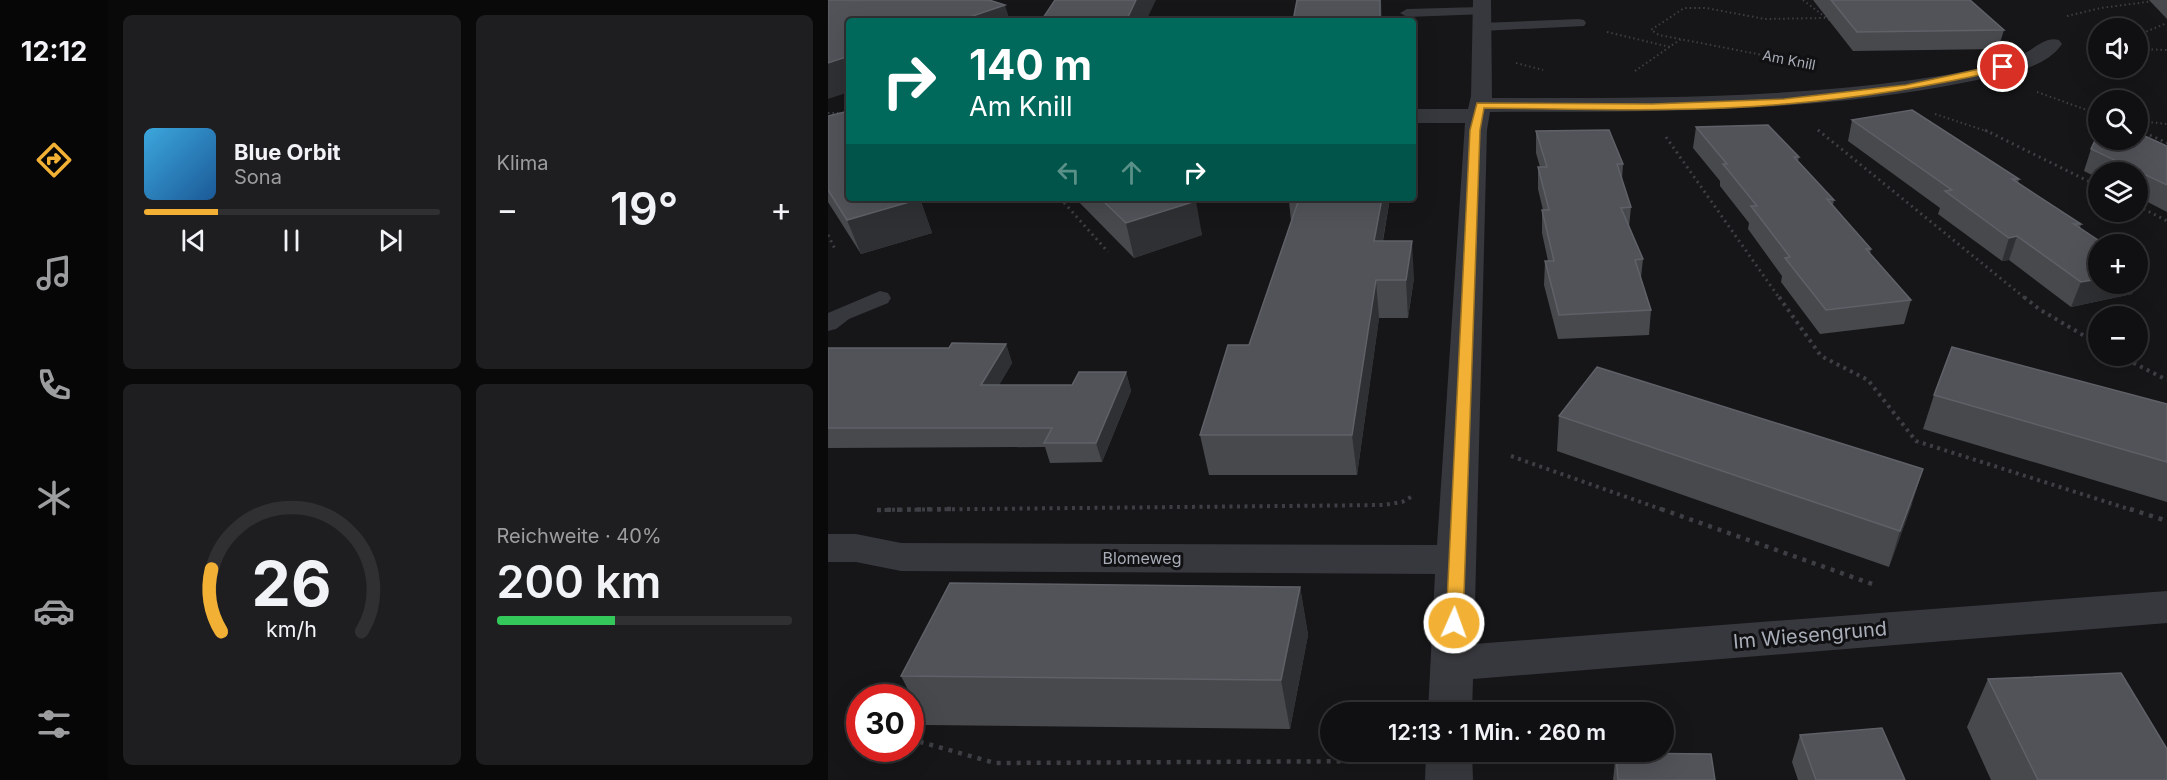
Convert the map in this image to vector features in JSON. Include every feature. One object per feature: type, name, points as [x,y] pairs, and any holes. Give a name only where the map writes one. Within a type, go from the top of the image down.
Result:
[{"type":"street","points":[[1450,702],[1466,309],[1475,130],[1479,111],[1481,15]]},
{"type":"street","points":[[1416,116],[1479,111],[1738,104],[1825,98],[1906,88],[1972,75],[2043,53],[2052,44]]},
{"type":"street","name":"Blomeweg","points":[[828,548],[856,548],[902,557],[1457,560]]},
{"type":"street","name":"Im Wiesengrund","points":[[1452,663],[2167,606]]},
{"type":"street","points":[[1449,762],[1449,780]]},
{"type":"lane","points":[[1407,13],[1573,21]]},
{"type":"lane","points":[[828,324],[841,314],[880,298]]},
{"type":"path","points":[[1803,0],[1824,18],[1834,23]]},
{"type":"path","points":[[2059,18],[2112,6],[2156,1]]},
{"type":"path","points":[[1659,35],[1651,30],[1684,8],[1706,8],[1765,19],[1824,18]]},
{"type":"path","points":[[2148,31],[2167,25]]},
{"type":"path","name":"Am Knill","points":[[1644,39],[1659,35],[1814,65]]},
{"type":"path","points":[[1629,75],[1681,39]]},
{"type":"path","points":[[2148,49],[2167,50]]},
{"type":"path","points":[[2034,91],[2088,110]]},
{"type":"path","points":[[1933,112],[1941,118],[1990,132],[2088,181]]},
{"type":"path","points":[[828,113],[846,113]]},
{"type":"path","points":[[2148,122],[2167,124]]},
{"type":"path","points":[[1810,123],[2039,309],[2088,338]]},
{"type":"path","points":[[1664,134],[1821,356],[1868,380],[1916,441],[2167,521]]},
{"type":"path","points":[[2148,134],[2167,143]]},
{"type":"path","points":[[1063,201],[1108,252]]},
{"type":"path","points":[[2148,211],[2167,221]]},
{"type":"path","points":[[828,235],[836,251]]},
{"type":"path","points":[[2140,366],[2167,380]]},
{"type":"path","points":[[1511,456],[1884,589]]},
{"type":"path","points":[[875,510],[1384,505],[1402,502]]},
{"type":"path","points":[[924,744],[995,763],[1320,761]]},
{"type":"building","points":[[828,0],[989,0],[1005,5],[967,18],[846,18],[846,57],[828,63]]},
{"type":"building","points":[[1055,0],[1136,0],[1127,18],[1043,18]]},
{"type":"building","points":[[1297,0],[1380,0],[1380,18],[1294,18]]},
{"type":"building","points":[[1831,0],[1970,0],[2004,30],[1857,32]]},
{"type":"building","points":[[1912,110],[2019,179],[2012,179],[2081,224],[2074,224],[2089,234],[2088,281],[2081,282],[2017,236],[2009,238],[1945,191],[1952,190],[1852,120]]},
{"type":"building","points":[[846,112],[846,201],[913,201],[847,220],[828,190],[828,116]]},
{"type":"building","points":[[1768,125],[1799,157],[1794,157],[1834,200],[1827,199],[1871,249],[1866,249],[1911,300],[1826,310],[1785,258],[1790,257],[1751,206],[1757,206],[1723,164],[1727,164],[1696,127]]},
{"type":"building","points":[[1609,130],[1623,164],[1617,164],[1631,207],[1621,208],[1643,259],[1635,260],[1651,310],[1559,315],[1545,261],[1554,261],[1542,210],[1549,210],[1538,167],[1547,167],[1536,131]]},
{"type":"building","points":[[2148,137],[2167,146],[2167,185],[2148,176],[2148,162],[2118,162],[2093,150],[2148,150]]},
{"type":"building","points":[[1103,201],[1196,201],[1126,223]]},
{"type":"building","points":[[1289,201],[1381,201],[1374,241],[1412,241],[1406,280],[1376,280],[1352,435],[1200,435],[1228,345],[1249,345],[1298,202]]},
{"type":"building","points":[[952,343],[1006,344],[981,385],[1072,385],[1079,372],[1126,372],[1096,443],[1044,443],[1052,428],[828,428],[828,348],[949,348]]},
{"type":"building","points":[[1952,347],[2167,404],[2167,462],[1934,395]]},
{"type":"building","points":[[1597,367],[1923,469],[1900,531],[1559,416]]},
{"type":"building","points":[[950,583],[1300,587],[1281,680],[901,676]]},
{"type":"building","points":[[2121,673],[2167,749],[2167,780],[2038,780],[1988,679]]},
{"type":"building","points":[[1882,728],[1905,780],[1816,780],[1800,735]]},
{"type":"building","points":[[1674,754],[1711,754],[1715,780],[1618,780],[1617,762],[1674,762]]},
{"type":"route","points":[[1454,623],[1466,309],[1475,130],[1480,105],[1561,104],[1652,107],[1784,102],[1906,88],[2003,67]]}]
